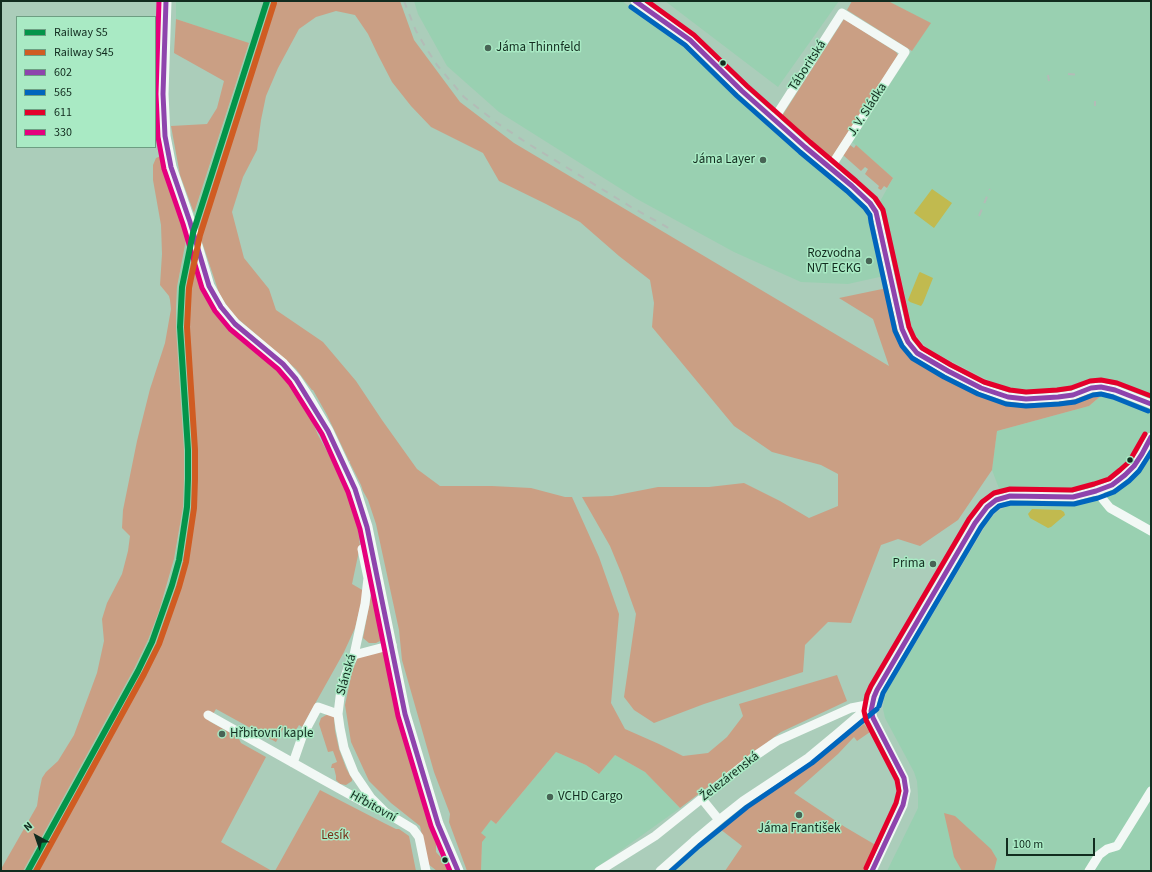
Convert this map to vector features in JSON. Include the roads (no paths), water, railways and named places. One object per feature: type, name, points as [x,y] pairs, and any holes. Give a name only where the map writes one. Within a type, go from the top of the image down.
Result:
[{"type":"main road","points":[[166,1],[163,94],[165,136],[171,167],[190,222],[209,286],[221,307],[235,324],[283,364],[296,379],[328,431],[355,489],[367,527],[405,714],[438,824],[458,871]]},
{"type":"street","points":[[635,1],[690,40],[774,119],[867,200],[876,212],[900,324],[908,342],[917,354],[981,388],[1008,397],[1026,399],[1058,398],[1091,388],[1101,387],[1115,390],[1151,404]]},
{"type":"street","name":"Táboritská","points":[[774,119],[842,13],[905,52]]},
{"type":"street","name":"J. V. Sládka","points":[[830,168],[905,52]]},
{"type":"street","points":[[872,871],[901,811],[906,791],[904,778],[873,718],[871,711],[872,704],[877,690],[975,523],[987,507],[996,500],[1010,496],[1073,497],[1096,491],[1112,484],[1125,475],[1134,466],[1151,437]]},
{"type":"street","points":[[1096,491],[1110,508],[1151,531]]},
{"type":"street","name":"Slánská","points":[[362,549],[368,578],[365,604],[354,655],[341,689],[338,714],[344,748],[357,779],[371,798],[385,812]]},
{"type":"street","points":[[354,655],[392,645]]},
{"type":"street","points":[[660,871],[743,801],[808,758],[872,704]]},
{"type":"street","name":"Železárenská","points":[[598,871],[655,836],[755,756],[777,741],[851,708],[872,704]]},
{"type":"street","points":[[293,763],[302,737],[318,707],[338,714]]},
{"type":"street","name":"Hřbitovní","points":[[208,715],[367,804],[385,812],[413,829],[420,842],[426,871]]},
{"type":"street","points":[[340,789],[348,788],[357,779]]},
{"type":"street","points":[[1089,871],[1099,855],[1117,846],[1151,791]]},
{"type":"street","points":[[702,799],[719,820]]},
{"type":"railway","points":[[404,1],[416,31],[426,48],[437,65],[464,97],[497,123],[527,143],[631,207],[674,231]]},
{"type":"railway","points":[[1068,74],[1081,75]]},
{"type":"railway","points":[[1048,75],[1049,81]]},
{"type":"railway","points":[[1095,101],[1095,106]]},
{"type":"railway","points":[[979,216],[990,189]]},
{"type":"rail line","name":"S5","points":[[28,871],[138,671],[152,642],[179,560],[187,507],[188,479],[188,450],[180,327],[182,287],[193,233],[267,1]]},
{"type":"rail line","name":"S45","points":[[36,871],[159,644],[186,562],[194,508],[195,479],[195,450],[187,327],[189,288],[200,235],[274,3]]},
{"type":"place","name":"Jáma Thinnfeld","points":[[488,48]]},
{"type":"place","name":"Jáma Layer","points":[[763,160]]},
{"type":"place","name":"Rozvodna NVT ECKG","points":[[869,261]]},
{"type":"place","name":"Prima","points":[[933,564]]},
{"type":"place","name":"Hřbitovní kaple","points":[[222,734]]},
{"type":"place","name":"VCHD Cargo","points":[[550,797]]},
{"type":"place","name":"Jáma František","points":[[799,815]]},
{"type":"park label","name":"Lesík","points":[[335,836]]}]
